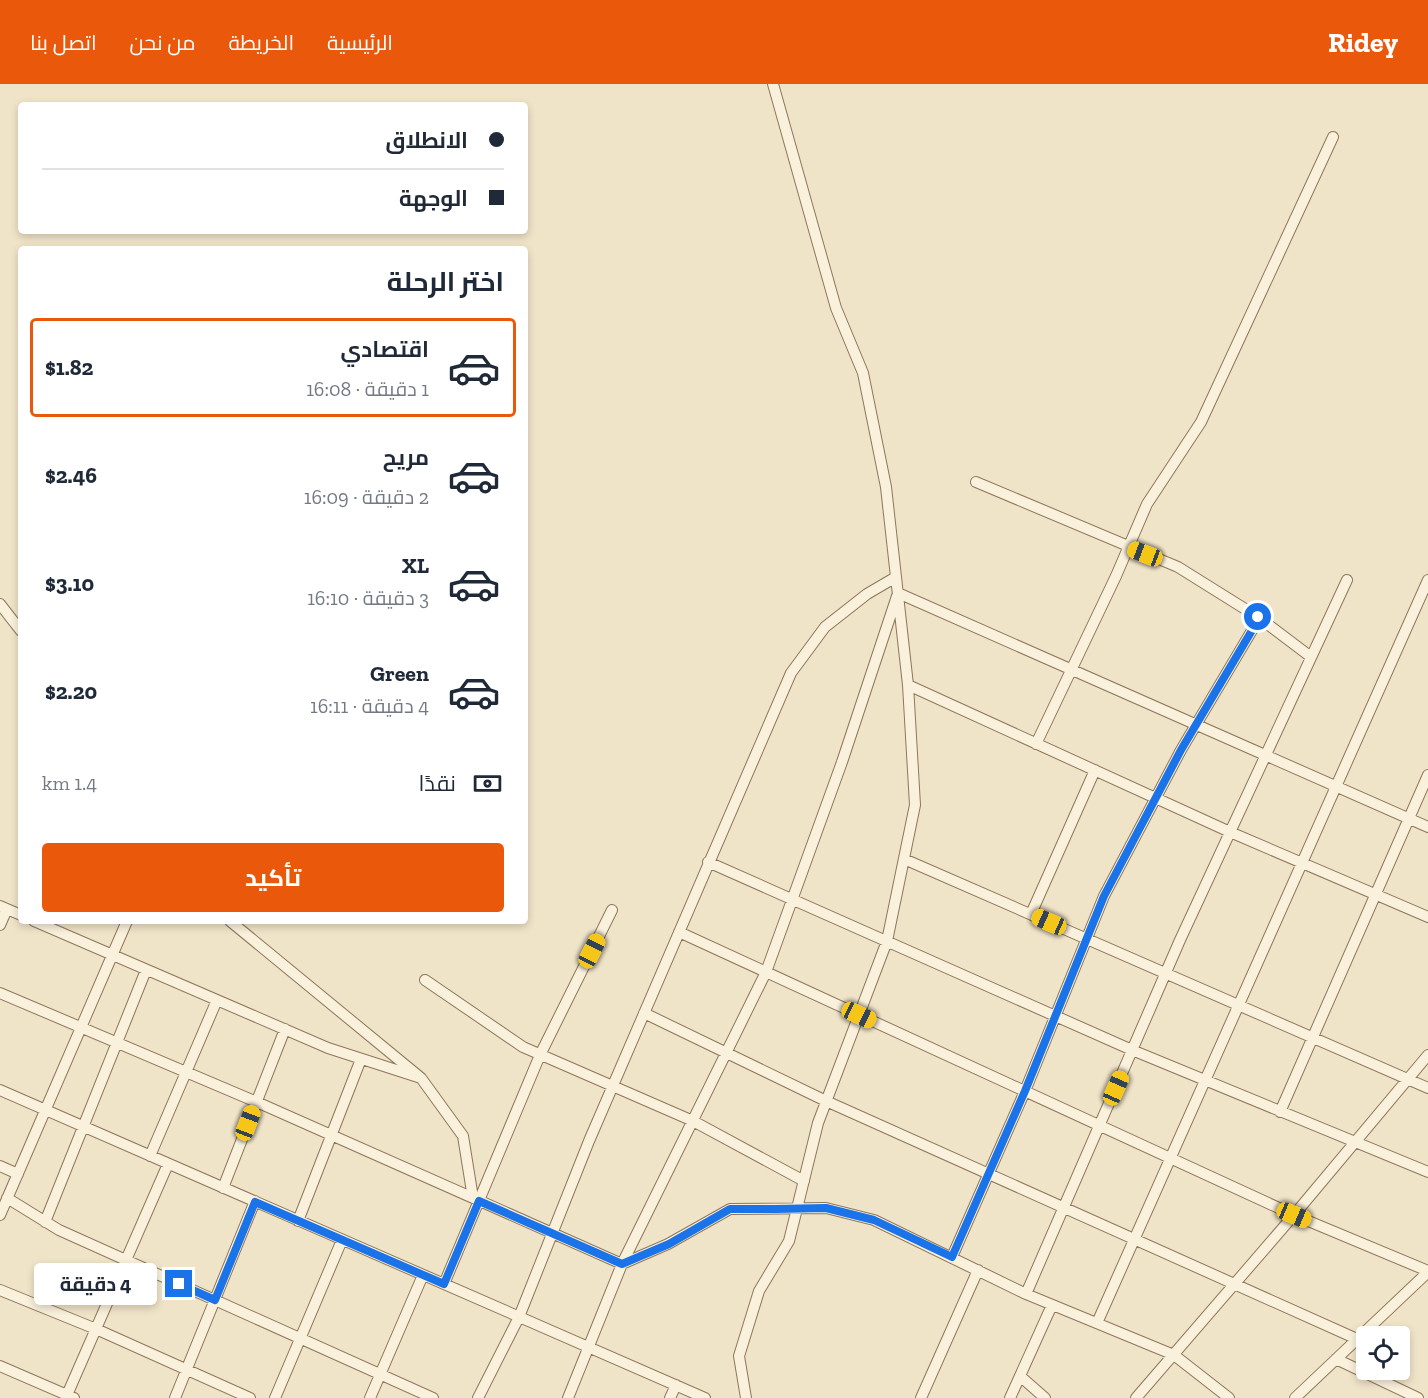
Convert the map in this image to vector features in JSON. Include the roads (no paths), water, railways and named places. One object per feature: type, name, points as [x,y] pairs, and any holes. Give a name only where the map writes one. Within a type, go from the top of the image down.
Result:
[{"type":"street","points":[[747,1398],[739,1356],[759,1290],[789,1241],[818,1123],[887,941],[915,805],[908,685],[886,487],[863,373],[836,308],[772,84]]},
{"type":"street","points":[[1036,744],[1147,504],[1202,422],[1333,137]]},
{"type":"street","points":[[976,482],[1128,548],[1178,567],[1258,617],[1311,657]]},
{"type":"street","points":[[478,1398],[519,1317],[612,1087],[791,673],[825,627],[867,594],[896,577]]},
{"type":"street","points":[[1026,1294],[1166,973],[1347,580]]},
{"type":"street","points":[[1096,1323],[1428,580]]},
{"type":"street","points":[[898,593],[1428,827]]},
{"type":"street","points":[[568,1398],[622,1264],[766,972],[842,762],[898,593]]},
{"type":"street","points":[[0,604],[18,627]]},
{"type":"street","points":[[952,1257],[1025,1091],[1104,896],[1156,798],[1258,617]]},
{"type":"street","points":[[908,685],[1230,832],[1428,917]]},
{"type":"street","points":[[1031,914],[1095,770]]},
{"type":"street","points":[[1280,1112],[1428,775]]},
{"type":"street","points":[[904,859],[1428,1088]]},
{"type":"street","points":[[708,862],[1132,1050],[1428,1172]]},
{"type":"street","points":[[0,925],[3,908],[18,914]]},
{"type":"street","points":[[444,1284],[476,1199],[540,1055],[612,910]]},
{"type":"street","points":[[41,924],[328,1048],[420,1078]]},
{"type":"street","points":[[0,1215],[126,924]]},
{"type":"street","points":[[234,924],[420,1078],[463,1136],[476,1199]]},
{"type":"street","points":[[679,932],[1294,1215],[1428,1271],[1371,1326]]},
{"type":"street","points":[[45,1222],[146,970]]},
{"type":"street","points":[[425,980],[523,1047],[693,1121],[804,1180]]},
{"type":"street","points":[[0,993],[257,1102],[622,1264],[669,1244],[730,1209],[826,1208],[874,1220],[1026,1294],[1174,1355],[1229,1398]]},
{"type":"street","points":[[150,1156],[217,1000]]},
{"type":"street","points":[[644,1013],[826,1101],[1356,1339]]},
{"type":"street","points":[[223,1188],[285,1029]]},
{"type":"street","points":[[1136,1398],[1428,1055]]},
{"type":"street","points":[[298,1221],[361,1059]]},
{"type":"street","points":[[0,1090],[705,1398]]},
{"type":"street","points":[[0,1366],[70,1397],[125,1260],[168,1164]]},
{"type":"street","points":[[0,1166],[18,1174]]},
{"type":"street","points":[[7,1198],[59,1230],[433,1398]]},
{"type":"street","points":[[176,1398],[255,1202]]},
{"type":"street","points":[[275,1398],[342,1240]]},
{"type":"street","points":[[921,1398],[978,1270]]},
{"type":"street","points":[[370,1398],[423,1275]]},
{"type":"street","points":[[0,1290],[96,1329],[250,1398]]},
{"type":"street","points":[[1010,1398],[1052,1305]]},
{"type":"street","points":[[1295,1398],[1356,1340]]},
{"type":"street","points":[[1336,1359],[1418,1398]]},
{"type":"street","points":[[1020,1376],[1045,1398]]},
{"type":"street","points":[[670,1398],[676,1385]]}]
